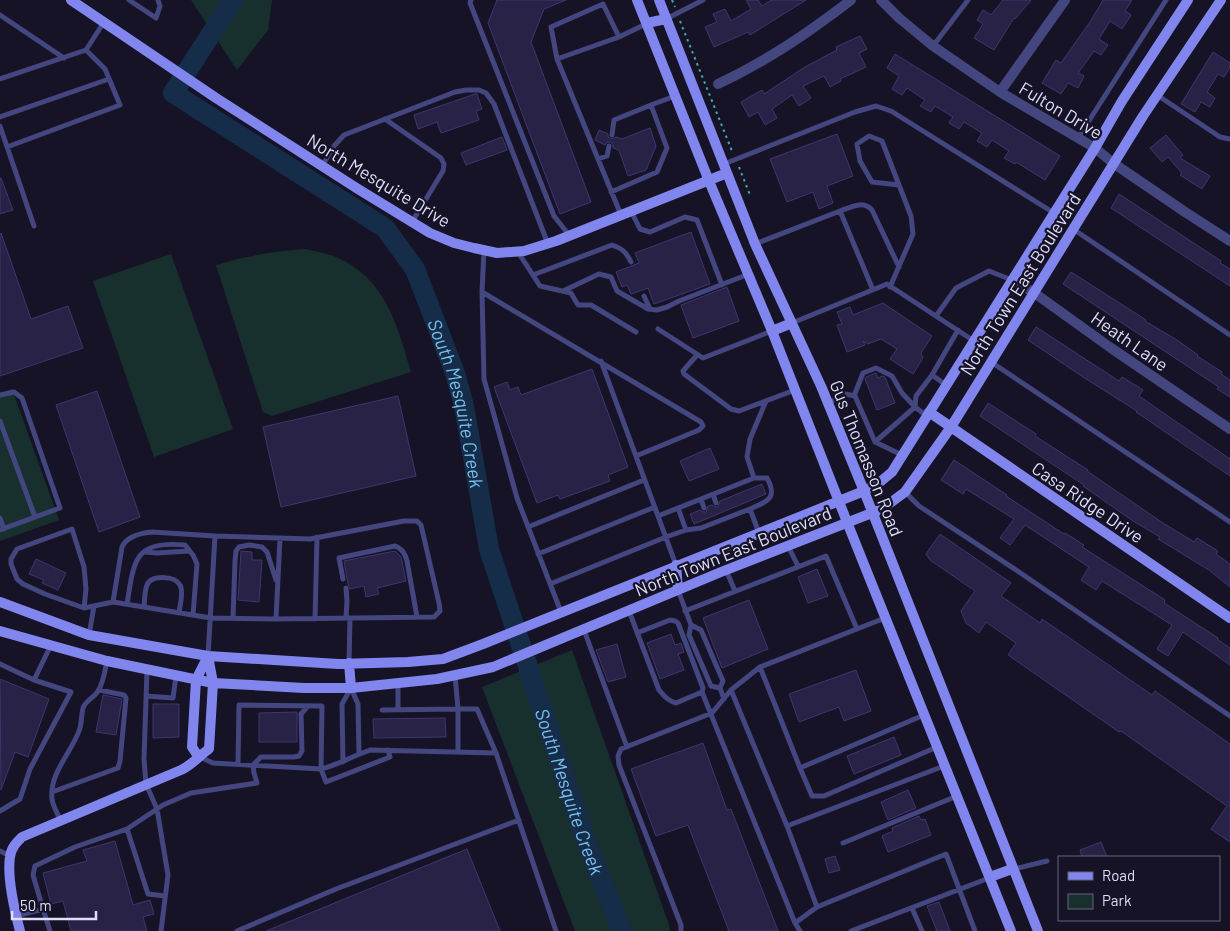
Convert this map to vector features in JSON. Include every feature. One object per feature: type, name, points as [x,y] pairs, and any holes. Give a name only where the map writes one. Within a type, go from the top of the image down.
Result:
[{"type":"main road","name":"North Mesquite Drive","points":[[73,0],[216,98],[322,166],[430,233],[454,243],[497,253],[518,252],[548,244],[708,181],[726,168]]},
{"type":"main road","points":[[637,0],[708,181],[749,274],[796,390],[1011,931]]},
{"type":"main road","name":"Gus Thomasson Road","points":[[659,0],[756,244],[828,402],[1038,931]]},
{"type":"main road","name":"North Town East Boulevard","points":[[0,602],[89,635],[208,656],[307,663],[408,662],[443,659],[864,491],[880,482],[892,472],[1095,148],[1122,101],[1188,0]]},
{"type":"main road","name":"North Town East Boulevard","points":[[0,631],[107,662],[213,683],[304,688],[351,688],[398,684],[493,667],[726,570],[872,512],[894,501],[906,492],[951,427],[1033,292],[1097,193],[1113,162],[1221,0]]},
{"type":"main road","points":[[647,23],[666,19]]},
{"type":"main road","points":[[772,331],[792,322]]},
{"type":"main road","name":"Casa Ridge Drive","points":[[928,414],[951,427],[1230,618]]},
{"type":"main road","points":[[676,565],[678,590]]},
{"type":"main road","points":[[198,756],[192,747],[196,680],[208,656]]},
{"type":"main road","points":[[20,931],[10,872],[10,856],[13,847],[22,837],[190,766],[198,756],[209,750],[213,683],[208,656]]},
{"type":"main road","points":[[349,663],[351,688]]},
{"type":"main road","points":[[990,877],[1012,869]]},
{"type":"street","points":[[718,84],[744,72],[782,50],[851,0]]},
{"type":"street","name":"Fulton Drive","points":[[881,0],[899,18],[933,46],[1000,92],[1095,148],[1185,212],[1230,241]]},
{"type":"street","points":[[1000,92],[1065,0]]},
{"type":"street","name":"Heath Lane","points":[[1012,280],[1033,292],[1230,429]]},
{"type":"lane","points":[[129,0],[156,18],[160,6],[158,0]]},
{"type":"lane","points":[[471,0],[470,3],[554,216],[569,236]]},
{"type":"lane","points":[[666,19],[703,0]]},
{"type":"lane","points":[[933,46],[968,0]]},
{"type":"lane","points":[[1078,138],[1166,0]]},
{"type":"lane","points":[[619,37],[602,2],[551,27],[557,59],[612,192],[626,213],[640,229],[650,232],[685,217],[697,220],[722,285]]},
{"type":"lane","points":[[0,15],[64,58]]},
{"type":"lane","points":[[0,79],[86,50],[104,22]]},
{"type":"lane","points":[[557,59],[619,37],[647,23]]},
{"type":"lane","points":[[7,147],[120,105],[105,69],[86,50]]},
{"type":"lane","points":[[0,117],[109,79]]},
{"type":"lane","points":[[322,166],[334,146],[344,135],[455,92],[479,90],[486,93],[494,104],[548,244]]},
{"type":"lane","points":[[1157,95],[1220,137],[1230,139]]},
{"type":"lane","points":[[612,135],[614,120],[676,96]]},
{"type":"lane","points":[[612,192],[657,172],[667,148],[652,105]]},
{"type":"lane","points":[[726,168],[736,160],[855,112],[876,106],[891,111],[1054,213]]},
{"type":"lane","points":[[385,119],[441,158],[444,164],[443,171],[412,222]]},
{"type":"lane","points":[[0,126],[34,226]]},
{"type":"lane","points":[[890,287],[913,234],[911,216],[882,141],[869,136],[858,144],[860,161],[872,182],[899,185]]},
{"type":"lane","points":[[598,159],[607,156],[609,146]]},
{"type":"lane","points":[[756,244],[857,204],[869,206],[899,268]]},
{"type":"lane","points":[[840,211],[873,290]]},
{"type":"lane","points":[[1073,229],[1230,334]]},
{"type":"lane","points":[[533,275],[612,245],[621,248],[631,262]]},
{"type":"lane","points":[[484,250],[482,292],[484,379],[517,498],[561,612]]},
{"type":"lane","points":[[518,252],[540,286],[571,293],[578,305],[591,305],[636,332]]},
{"type":"lane","points":[[936,316],[956,288],[989,271],[1012,280]]},
{"type":"lane","points":[[563,291],[599,274],[611,277],[617,290],[650,309],[667,308],[679,301],[749,274]]},
{"type":"lane","points":[[792,322],[887,284],[974,340]]},
{"type":"lane","points":[[482,292],[602,361],[700,422],[703,426],[699,430],[636,456]]},
{"type":"lane","points":[[644,296],[650,309]]},
{"type":"lane","points":[[658,329],[703,358],[772,331]]},
{"type":"lane","points":[[875,442],[915,407],[916,396],[932,375],[958,330]]},
{"type":"lane","points":[[697,355],[683,371],[684,374],[732,409],[739,410],[796,390]]},
{"type":"lane","points":[[602,361],[676,565]]},
{"type":"lane","points":[[991,362],[1230,522]]},
{"type":"lane","points":[[902,455],[875,442],[854,396],[863,374],[876,368],[892,376],[902,392],[915,407],[928,414]]},
{"type":"lane","points":[[932,375],[946,385]]},
{"type":"lane","points":[[0,395],[14,392],[22,398],[60,508],[2,529],[0,518]]},
{"type":"lane","points":[[828,402],[846,394],[854,396]]},
{"type":"lane","points":[[753,488],[747,457],[750,439],[766,401]]},
{"type":"lane","points":[[0,421],[34,517]]},
{"type":"lane","points":[[550,584],[666,537],[686,530],[701,528],[721,517],[734,515],[759,505],[772,496],[773,489],[767,478],[752,479],[658,516]]},
{"type":"lane","points":[[528,527],[644,480]]},
{"type":"lane","points":[[738,485],[740,493]]},
{"type":"lane","points":[[725,490],[728,498]]},
{"type":"lane","points":[[906,492],[919,506],[1230,716]]},
{"type":"lane","points":[[713,494],[716,503]]},
{"type":"lane","points":[[756,498],[759,505]]},
{"type":"lane","points":[[701,499],[704,508]]},
{"type":"lane","points":[[744,504],[758,532]]},
{"type":"lane","points":[[538,554],[655,507]]},
{"type":"lane","points":[[678,508],[686,530]]},
{"type":"lane","points":[[732,509],[734,515]]},
{"type":"lane","points":[[84,608],[86,589],[84,567],[72,529],[17,549],[11,559],[11,564],[18,579],[23,584],[84,608],[113,602],[211,618],[276,619],[434,617],[440,612],[421,525],[417,522],[404,521],[310,539],[144,533],[128,539],[122,546],[113,602]]},
{"type":"lane","points":[[208,656],[215,536]]},
{"type":"lane","points":[[316,618],[317,537]]},
{"type":"lane","points":[[276,619],[280,538]]},
{"type":"lane","points":[[127,604],[136,559],[150,547],[168,543],[185,545],[193,555],[196,564],[193,615]]},
{"type":"lane","points":[[233,618],[235,561],[236,551],[239,548],[249,545],[262,547],[267,552],[278,585]]},
{"type":"lane","points":[[788,545],[798,566]]},
{"type":"lane","points":[[344,579],[340,558],[395,546],[400,547],[407,561],[417,617]]},
{"type":"lane","points":[[146,552],[189,551]]},
{"type":"lane","points":[[685,611],[826,556],[857,629]]},
{"type":"lane","points":[[726,570],[735,591]]},
{"type":"lane","points":[[144,607],[147,585],[150,581],[160,578],[171,579],[180,584],[181,588],[179,612]]},
{"type":"lane","points":[[346,588],[349,663]]},
{"type":"lane","points":[[678,590],[691,626],[689,635],[711,686],[720,688]]},
{"type":"lane","points":[[89,635],[94,606]]},
{"type":"lane","points":[[629,611],[659,690],[669,701],[676,703],[702,692]]},
{"type":"lane","points":[[681,931],[681,925],[619,765],[618,756],[622,749],[712,713],[731,690],[760,667],[886,618]]},
{"type":"lane","points":[[637,633],[670,620],[678,623],[704,688],[702,692],[795,923],[800,931]]},
{"type":"lane","points":[[691,626],[701,630],[723,680],[720,688],[724,699]]},
{"type":"lane","points":[[584,630],[626,747]]},
{"type":"lane","points":[[34,680],[50,645]]},
{"type":"lane","points":[[61,821],[53,805],[52,792],[60,768],[81,725],[83,708],[100,690],[107,662]]},
{"type":"lane","points":[[0,664],[34,680],[70,692],[30,769],[20,799],[0,811]]},
{"type":"lane","points":[[760,667],[812,796],[824,796],[937,747]]},
{"type":"lane","points":[[147,670],[144,759],[146,784],[156,809],[168,875],[161,931]]},
{"type":"lane","points":[[455,675],[458,709],[458,752]]},
{"type":"lane","points":[[146,696],[173,698],[176,676]]},
{"type":"lane","points":[[398,684],[398,709]]},
{"type":"lane","points":[[351,688],[358,704],[359,754]]},
{"type":"lane","points":[[343,762],[342,704],[351,688]]},
{"type":"lane","points":[[52,792],[118,768],[126,698],[124,695],[100,690]]},
{"type":"lane","points":[[731,690],[787,826],[817,907]]},
{"type":"lane","points":[[238,764],[239,705],[322,706],[321,768],[326,782],[390,757],[388,750]]},
{"type":"lane","points":[[253,765],[261,757],[294,758],[299,756],[302,751],[301,714],[308,706]]},
{"type":"lane","points":[[382,710],[477,709],[496,753],[556,931]]},
{"type":"lane","points":[[800,768],[924,715]]},
{"type":"lane","points":[[198,756],[213,763],[321,768],[343,762],[370,750],[496,753]]},
{"type":"lane","points":[[50,931],[33,875],[35,866],[75,847],[127,829],[156,809],[191,793],[257,783],[253,765]]},
{"type":"lane","points":[[787,826],[945,766]]},
{"type":"lane","points":[[843,843],[957,796]]},
{"type":"lane","points":[[237,931],[336,889],[519,820]]},
{"type":"lane","points":[[127,829],[148,894],[165,896]]},
{"type":"lane","points":[[0,851],[10,856]]},
{"type":"lane","points":[[795,923],[817,907],[946,854],[975,931]]},
{"type":"lane","points":[[1012,869],[1047,861]]},
{"type":"lane","points":[[851,931],[990,877]]},
{"type":"lane","points":[[912,908],[922,931]]},
{"type":"lane","points":[[16,916],[43,909]]},
{"type":"path","points":[[672,0],[750,195]]},
{"type":"green space","points":[[191,0],[272,0],[268,30],[237,70]]},
{"type":"green space","points":[[306,249],[336,257],[353,266],[378,290],[394,320],[411,372],[272,416],[263,412],[216,265],[261,254]]},
{"type":"green space","points":[[171,254],[233,429],[154,457],[93,281]]},
{"type":"green space","points":[[12,389],[59,520],[0,541],[0,393]]},
{"type":"green space","points":[[572,650],[670,931],[575,931],[482,687]]},
{"type":"building","points":[[497,0],[566,0],[544,9],[531,42],[591,202],[560,214],[488,23]]},
{"type":"building","points":[[746,0],[758,0],[762,6],[771,0],[806,0],[750,35],[748,32],[714,47],[705,27],[717,22],[713,14],[725,9],[731,21],[751,9]]},
{"type":"building","points":[[1003,0],[1031,0],[1014,18],[994,50],[974,38],[983,24],[977,20],[983,10],[991,15]]},
{"type":"building","points":[[1103,0],[1132,0],[1125,11],[1131,15],[1122,29],[1110,21],[1099,39],[1108,45],[1101,55],[1094,51],[1078,73],[1084,76],[1078,88],[1068,83],[1061,94],[1042,83],[1056,60],[1061,63]]},
{"type":"building","points":[[860,36],[867,49],[859,53],[866,67],[840,79],[841,81],[830,87],[824,76],[803,86],[811,98],[799,106],[792,95],[772,109],[777,118],[765,125],[758,112],[749,117],[741,102],[762,90],[764,94],[805,67],[837,50],[836,47]]},
{"type":"building","points":[[1213,52],[1230,63],[1230,67],[1224,77],[1218,74],[1207,92],[1215,98],[1210,107],[1201,102],[1195,112],[1181,104]]},
{"type":"building","points":[[895,54],[1060,156],[1045,180],[1016,162],[1015,164],[1004,158],[1009,151],[992,140],[987,147],[977,141],[982,133],[964,122],[959,129],[949,123],[953,117],[935,106],[931,112],[920,106],[925,100],[907,88],[902,95],[892,89],[899,76],[887,68]]},
{"type":"building","points":[[477,94],[482,109],[476,111],[479,120],[441,133],[437,122],[418,129],[414,115]]},
{"type":"building","points":[[650,128],[656,146],[646,170],[628,176],[619,150],[613,148],[613,144],[610,142],[607,142],[605,145],[595,140],[599,130],[608,134],[608,137],[612,139],[616,137],[622,139]]},
{"type":"building","points":[[837,134],[853,176],[827,186],[833,203],[819,209],[813,192],[787,202],[770,159]]},
{"type":"building","points":[[1166,135],[1183,155],[1180,158],[1210,176],[1202,189],[1180,175],[1182,173],[1168,157],[1162,162],[1150,148]]},
{"type":"building","points":[[502,137],[507,150],[466,165],[461,153]]},
{"type":"building","points":[[0,178],[13,210],[0,214]]},
{"type":"building","points":[[1119,194],[1221,261],[1220,263],[1230,269],[1230,286],[1111,208]]},
{"type":"building","points":[[691,232],[710,284],[654,304],[648,288],[631,294],[627,285],[622,287],[616,272],[639,263],[635,253]]},
{"type":"building","points":[[0,234],[31,319],[68,306],[83,348],[0,376]]},
{"type":"building","points":[[1071,272],[1177,340],[1222,372],[1221,374],[1230,380],[1230,397],[1217,389],[1219,387],[1063,284]]},
{"type":"building","points":[[727,287],[739,321],[693,338],[681,305]]},
{"type":"building","points":[[883,303],[932,336],[921,353],[923,358],[913,374],[890,359],[897,349],[881,339],[868,344],[863,341],[865,345],[847,352],[837,325],[842,324],[837,312],[850,307],[853,315]]},
{"type":"building","points":[[1036,327],[1119,381],[1122,377],[1143,390],[1139,396],[1230,459],[1230,476],[1137,411],[1028,340]]},
{"type":"building","points":[[592,369],[628,467],[608,475],[610,481],[560,499],[558,495],[537,503],[494,387],[507,382],[510,390],[518,387],[521,395]]},
{"type":"building","points":[[876,373],[878,378],[885,377],[895,403],[877,410],[865,379]]},
{"type":"building","points":[[97,391],[140,517],[99,532],[56,405]]},
{"type":"building","points":[[398,396],[416,476],[281,507],[263,427]]},
{"type":"building","points":[[988,403],[1036,434],[1035,436],[1088,470],[1163,523],[1194,542],[1197,538],[1218,551],[1216,554],[1230,564],[1230,587],[1209,570],[1158,539],[1160,537],[1133,521],[1084,485],[980,416]]},
{"type":"building","points":[[710,448],[719,469],[689,481],[680,461]]},
{"type":"building","points":[[954,460],[1064,534],[1084,545],[1082,547],[1165,600],[1164,603],[1218,638],[1230,648],[1230,665],[1183,632],[1168,656],[1157,649],[1172,625],[1102,581],[1096,590],[1081,580],[1089,567],[1025,525],[1010,545],[1000,538],[1014,519],[966,489],[963,494],[941,480]]},
{"type":"building","points":[[762,484],[766,494],[694,524],[690,514],[700,510],[706,512],[708,506],[712,505],[718,507],[720,501]]},
{"type":"building","points":[[940,534],[1011,583],[1001,596],[1040,623],[1042,619],[1152,695],[1155,691],[1230,744],[1230,842],[1211,829],[1227,806],[1121,731],[1119,732],[1008,655],[1016,643],[986,622],[979,633],[966,623],[961,611],[975,591],[930,560],[926,554]]},
{"type":"building","points":[[241,551],[252,552],[252,560],[262,560],[259,602],[238,600]]},
{"type":"building","points":[[395,551],[401,557],[406,581],[377,588],[379,594],[366,597],[364,586],[350,589],[344,561]]},
{"type":"building","points":[[36,559],[66,573],[58,590],[42,583],[44,580],[29,574]]},
{"type":"building","points":[[817,569],[828,596],[808,603],[798,577]]},
{"type":"building","points":[[749,600],[768,649],[722,668],[703,618]]},
{"type":"building","points":[[671,634],[675,645],[681,643],[684,652],[678,654],[684,670],[660,679],[647,643]]},
{"type":"building","points":[[617,644],[626,677],[608,682],[596,650]]},
{"type":"building","points":[[856,670],[871,711],[844,721],[839,707],[799,722],[789,694]]},
{"type":"building","points":[[0,679],[49,699],[28,757],[15,752],[1,790]]},
{"type":"building","points":[[103,695],[122,699],[116,735],[96,732]]},
{"type":"building","points":[[153,704],[179,704],[179,737],[153,738]]},
{"type":"building","points":[[297,712],[297,742],[259,742],[259,713]]},
{"type":"building","points":[[445,718],[446,737],[374,738],[373,719]]},
{"type":"building","points":[[894,737],[901,755],[854,774],[847,756]]},
{"type":"building","points":[[703,743],[727,810],[731,809],[778,931],[729,931],[688,825],[656,836],[631,769]]},
{"type":"building","points":[[908,790],[916,808],[888,820],[881,802]]},
{"type":"building","points":[[919,816],[921,820],[925,819],[931,835],[888,852],[882,836],[893,831],[892,828]]},
{"type":"building","points":[[115,841],[133,905],[150,900],[154,914],[143,917],[147,931],[71,931],[63,901],[51,904],[43,873],[87,861],[83,850]]},
{"type":"building","points":[[1101,842],[1107,856],[1082,856],[1080,850]]},
{"type":"building","points":[[467,849],[500,931],[266,931]]},
{"type":"building","points":[[835,856],[840,870],[829,873],[825,859]]},
{"type":"building","points":[[939,902],[950,931],[937,931],[927,906]]},
{"type":"waterway","name":"South Mesquite Creek","points":[[233,0],[173,93],[385,228],[415,269],[455,373],[464,406],[489,549],[586,841],[622,931]]}]
